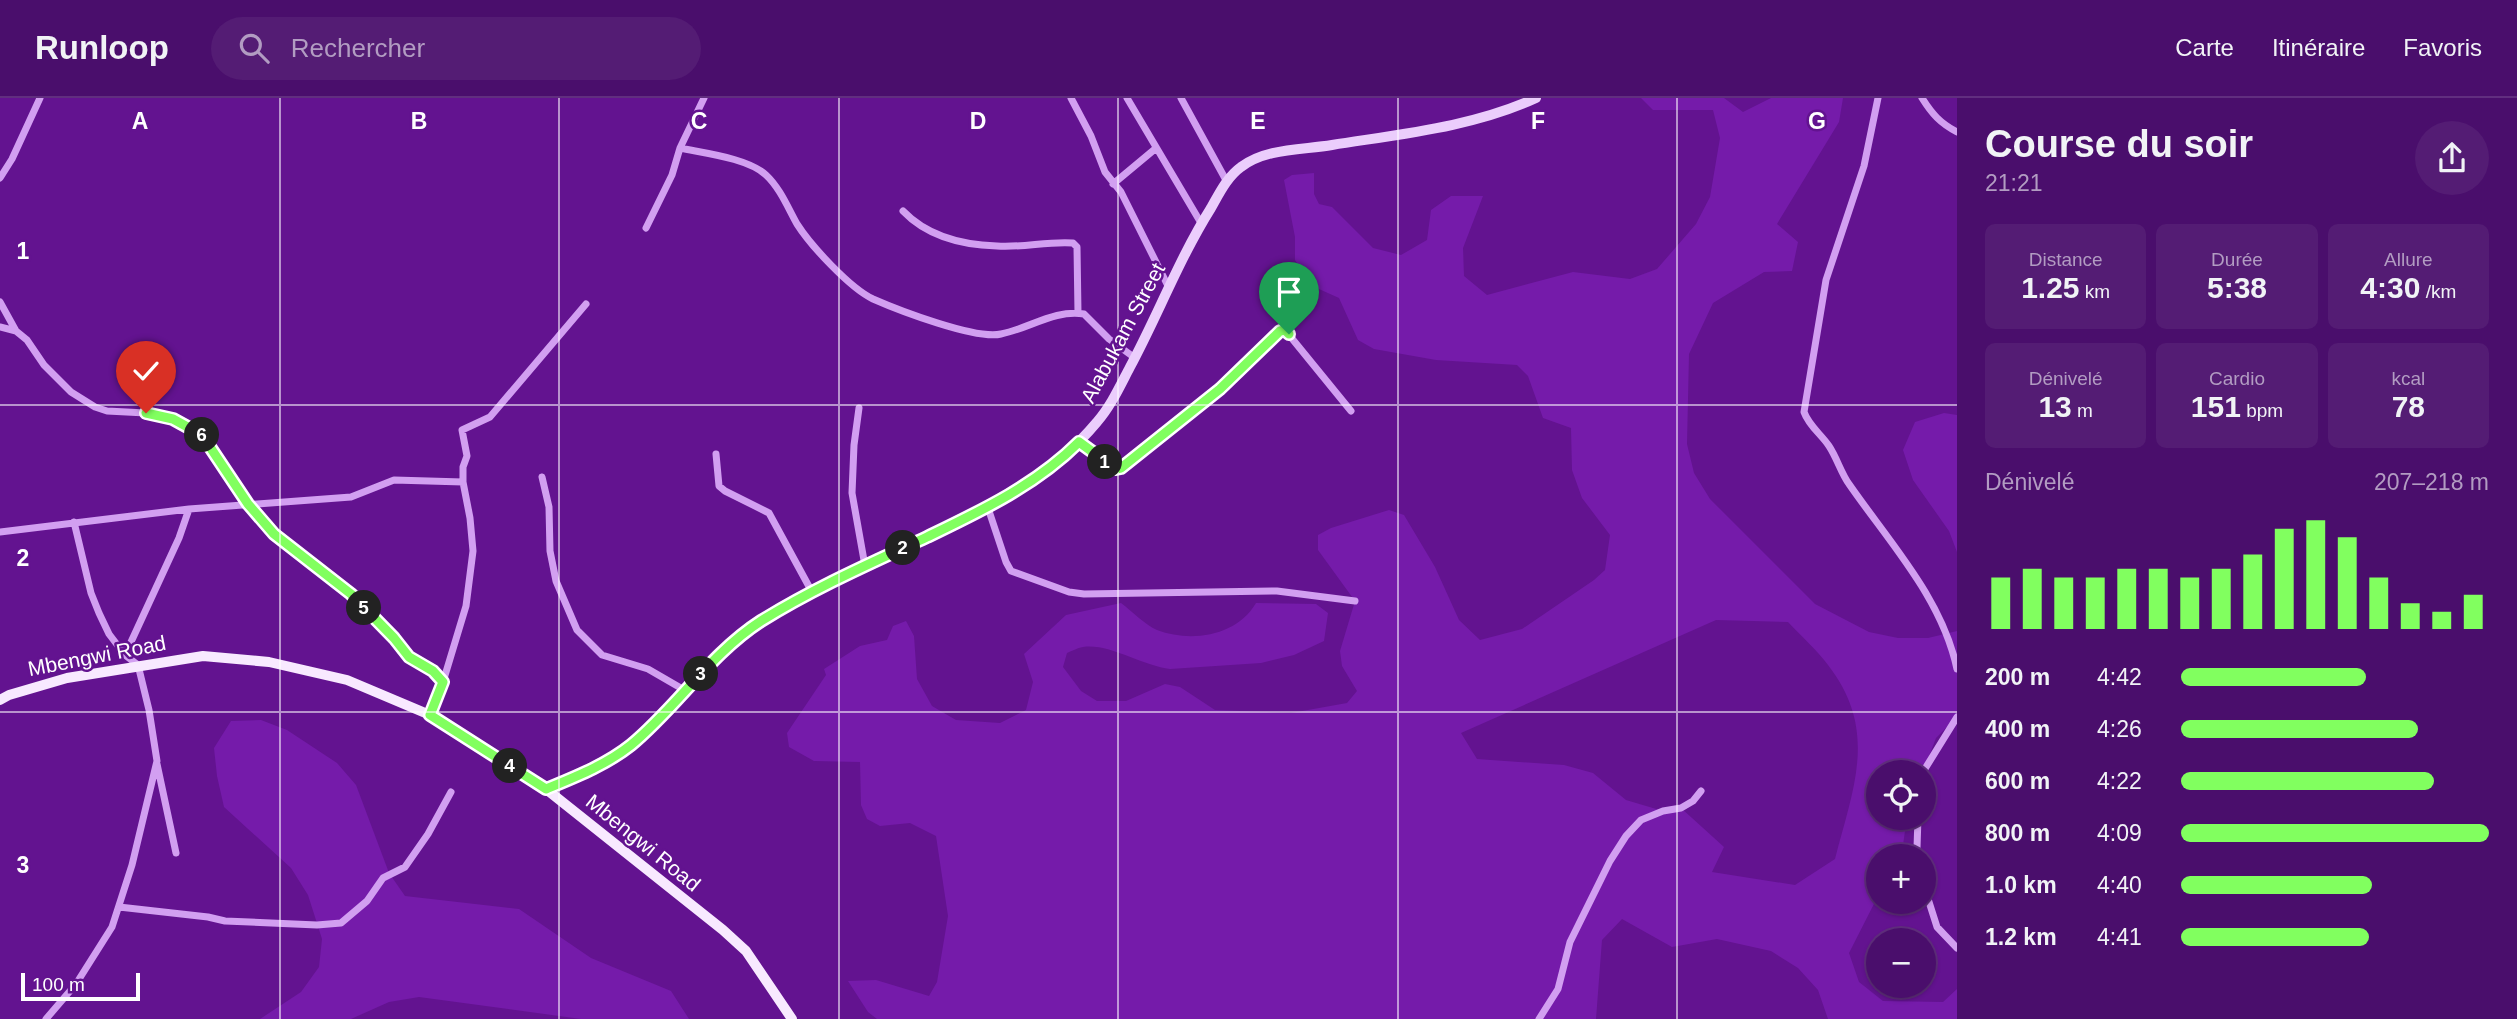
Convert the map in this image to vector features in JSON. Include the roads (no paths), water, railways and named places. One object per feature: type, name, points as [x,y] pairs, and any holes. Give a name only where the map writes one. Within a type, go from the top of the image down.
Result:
[{"type":"main road","name":"Mbengwi Road","points":[[0,700],[67,678],[203,656],[269,662],[347,680],[430,715],[546,789],[746,951],[792,1019]]},
{"type":"street","points":[[0,178],[12,159],[40,98]]},
{"type":"street","points":[[646,228],[672,175],[680,148],[704,98]]},
{"type":"street","points":[[1071,98],[1091,136],[1105,172],[1121,192],[1169,289]]},
{"type":"street","points":[[1126,98],[1201,223]]},
{"type":"street","points":[[1181,98],[1227,183]]},
{"type":"street","name":"Alabukam Street","points":[[546,789],[589,771],[630,746],[708,666],[760,622],[812,592],[988,508],[1028,484],[1079,442],[1105,412],[1135,358],[1201,223],[1236,170],[1250,161],[1275,153],[1423,131],[1486,117],[1513,109],[1536,98]]},
{"type":"street","points":[[1878,98],[1864,166],[1826,280],[1804,412],[1807,421],[1830,448],[1849,485],[1931,601],[1957,669]]},
{"type":"street","points":[[1922,98],[1932,115],[1957,132]]},
{"type":"street","points":[[680,148],[745,163],[765,173],[778,189],[799,227],[824,259],[870,298],[940,323],[993,335],[1050,318],[1084,314],[1109,339],[1135,358]]},
{"type":"street","points":[[1113,184],[1155,149]]},
{"type":"street","points":[[904,211],[917,225],[964,242],[998,247],[1073,243],[1077,247],[1078,313]]},
{"type":"street","points":[[0,302],[16,331],[27,340],[44,365],[71,392],[107,411],[146,413],[173,419],[202,435],[248,504],[274,534],[351,594],[409,657],[433,671],[443,682]]},
{"type":"street","points":[[430,715],[466,606],[470,575],[471,526],[463,482],[463,467],[467,456],[462,430],[490,417],[503,404],[586,304]]},
{"type":"street","points":[[0,327],[16,331]]},
{"type":"street","points":[[1079,442],[1108,465],[1121,468],[1220,389],[1280,331],[1285,330],[1351,411]]},
{"type":"street","points":[[859,408],[852,493],[865,566]]},
{"type":"street","points":[[716,454],[719,486],[769,513],[812,592]]},
{"type":"street","points":[[542,477],[551,517],[550,551],[556,581],[577,630],[592,648],[602,655],[648,669],[686,691]]},
{"type":"street","points":[[0,532],[189,509],[351,497],[394,480],[463,482]]},
{"type":"street","points":[[988,508],[1011,571],[1069,592],[1133,594],[1277,591],[1355,601]]},
{"type":"street","points":[[125,655],[179,538],[189,509]]},
{"type":"street","points":[[74,522],[91,593],[109,634],[125,655],[138,665],[176,853]]},
{"type":"street","points":[[1930,760],[1957,717]]},
{"type":"street","points":[[46,1019],[76,984],[112,927],[132,865],[157,761]]},
{"type":"street","points":[[1539,1019],[1558,989],[1570,942],[1610,861],[1626,836],[1641,820],[1663,811],[1681,808],[1693,801],[1701,791]]},
{"type":"street","points":[[119,907],[225,921],[317,925],[341,923],[367,901],[383,878],[405,867],[428,834],[451,792]]},
{"type":"street","points":[[1933,914],[1937,927],[1957,948]]}]
